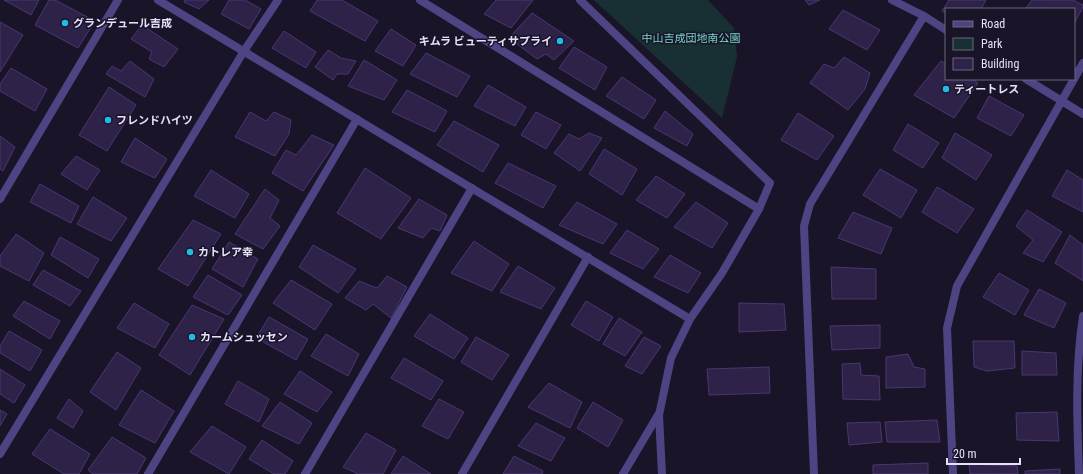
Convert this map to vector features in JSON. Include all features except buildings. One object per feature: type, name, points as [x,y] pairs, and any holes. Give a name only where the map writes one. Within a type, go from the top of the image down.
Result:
[{"type":"street","points":[[0,199],[118,0]]},
{"type":"street","points":[[158,0],[690,319]]},
{"type":"street","points":[[0,454],[244,51],[278,0]]},
{"type":"street","points":[[420,0],[759,209]]},
{"type":"street","points":[[580,0],[770,184],[759,209],[722,273],[690,319],[670,358],[659,415],[662,474]]},
{"type":"street","points":[[892,0],[924,16],[945,29]]},
{"type":"street","points":[[814,474],[804,226],[810,204],[924,16]]},
{"type":"street","points":[[1075,77],[1083,63]]},
{"type":"street","points":[[1028,80],[1083,114]]},
{"type":"street","points":[[953,474],[947,328],[957,286],[1073,80]]},
{"type":"street","points":[[148,474],[357,119]]},
{"type":"street","points":[[305,474],[472,188]]},
{"type":"street","points":[[462,474],[588,257]]},
{"type":"street","points":[[1079,474],[1077,417],[1078,347],[1083,316]]},
{"type":"street","points":[[623,474],[659,415]]},
{"type":"green space","name":"中山吉成団地南公園","points":[[594,0],[708,0],[734,28],[737,57],[722,118]]},
{"type":"place","name":"グランデュール吉成","points":[[65,23]]},
{"type":"place","name":"キムラ ビューティサプライ","points":[[560,41]]},
{"type":"place","name":"ティートレス","points":[[946,89]]},
{"type":"place","name":"フレンドハイツ","points":[[108,120]]},
{"type":"place","name":"カトレア幸","points":[[190,252]]},
{"type":"place","name":"カームシュッセン","points":[[192,337]]}]
